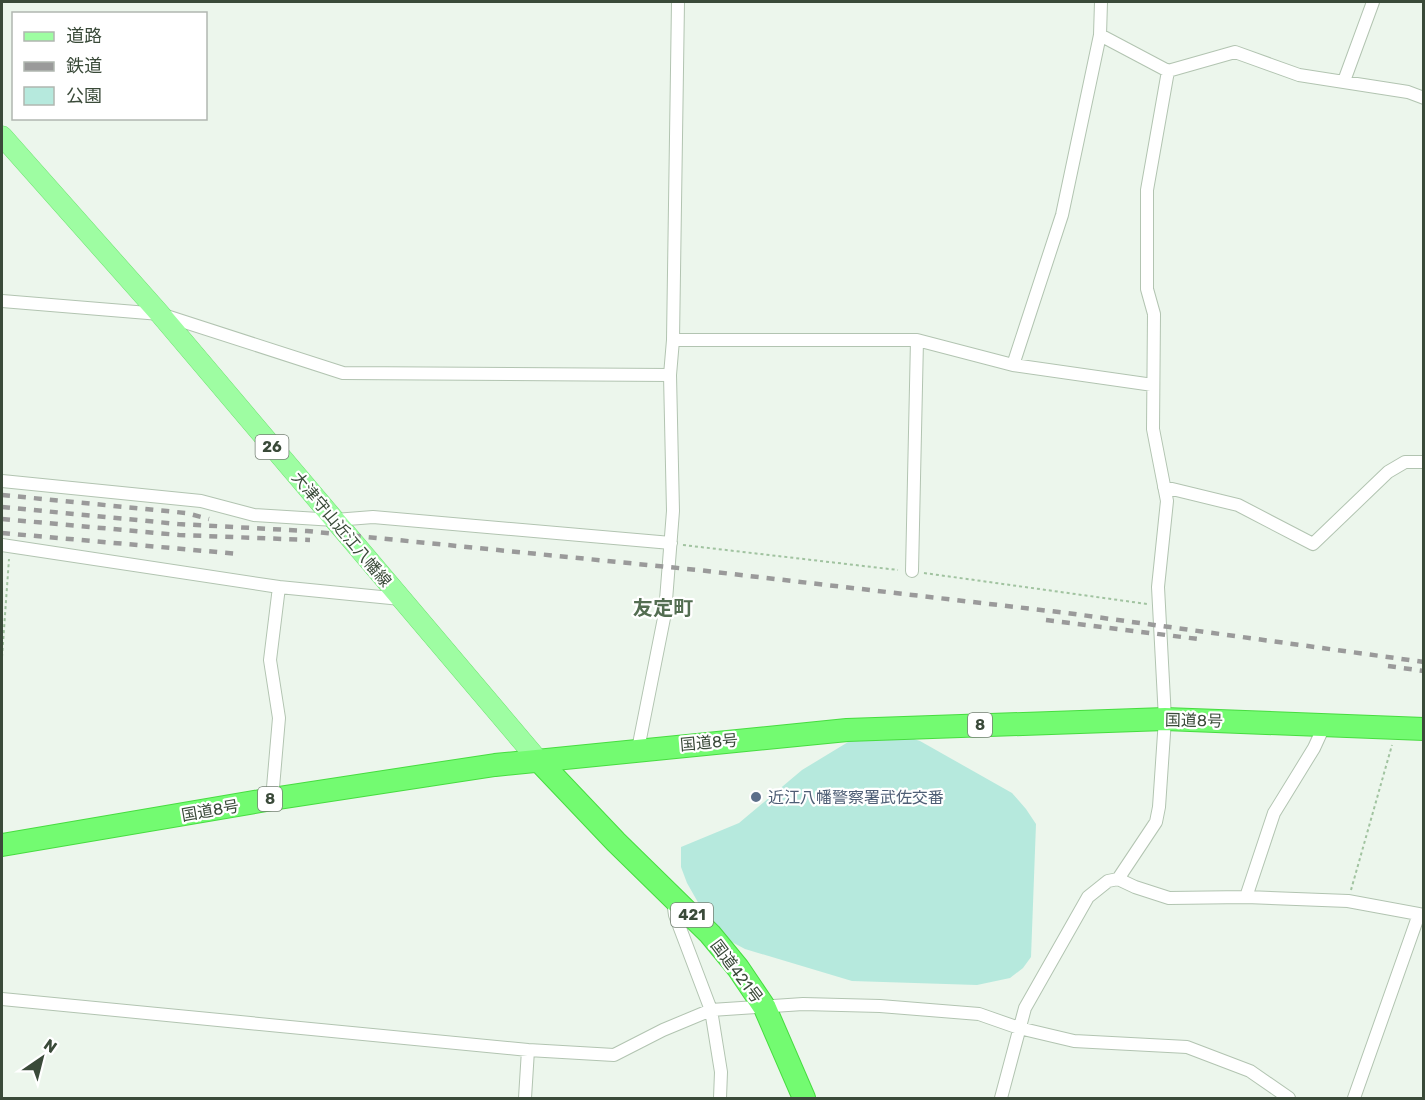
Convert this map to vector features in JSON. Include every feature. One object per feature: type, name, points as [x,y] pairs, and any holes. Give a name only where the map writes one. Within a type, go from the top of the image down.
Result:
[{"type":"highway","name":"国道8号","points":[[2,845],[272,799],[495,765],[847,730],[1165,719],[1424,729]]},
{"type":"highway","name":"国道421号","points":[[539,761],[616,842],[672,894],[738,968],[765,1008],[804,1098]]},
{"type":"main road","name":"大津守山近江八幡線","points":[[2,136],[160,314],[539,761]]},
{"type":"street","points":[[638,749],[665,613],[673,511],[670,375],[673,340],[678,2]]},
{"type":"street","points":[[1013,365],[1062,215],[1100,35],[1101,2]]},
{"type":"street","points":[[1344,81],[1373,2]]},
{"type":"street","points":[[1100,35],[1168,71],[1235,52],[1299,75],[1408,92],[1424,98]]},
{"type":"street","points":[[1118,879],[1156,822],[1165,719],[1158,587],[1167,501],[1153,429],[1154,314],[1147,289],[1147,190],[1168,71]]},
{"type":"street","points":[[2,301],[160,314],[343,373],[670,375]]},
{"type":"street","points":[[673,340],[917,340],[1013,365],[1153,385]]},
{"type":"street","points":[[912,571],[917,340]]},
{"type":"street","points":[[1164,487],[1238,505],[1313,544],[1388,472],[1405,462],[1424,462]]},
{"type":"street","points":[[2,481],[201,501],[254,515],[335,520],[373,517],[671,543]]},
{"type":"street","points":[[5,546],[279,587],[401,599]]},
{"type":"street","points":[[272,799],[279,718],[270,660],[279,587]]},
{"type":"street","points":[[1246,897],[1274,813],[1314,748],[1325,724]]},
{"type":"street","points":[[1001,1098],[1024,1008],[1088,897],[1108,881],[1118,879],[1169,898],[1246,897],[1348,901],[1421,915],[1354,1098]]},
{"type":"street","points":[[672,894],[675,915],[711,1010],[721,1072],[720,1098]]},
{"type":"street","points":[[2,999],[528,1050],[614,1055],[663,1029],[711,1010],[803,1004],[880,1006],[979,1014],[1018,1028],[1074,1041],[1187,1047],[1251,1071],[1289,1098]]},
{"type":"street","points":[[525,1098],[528,1050]]},
{"type":"path","points":[[2,657],[5,546]]},
{"type":"path","points":[[1348,901],[1397,727]]},
{"type":"green space","points":[[892,732],[920,741],[1012,793],[1036,824],[1031,957],[1023,968],[1010,978],[977,985],[852,981],[745,949],[726,939],[708,920],[687,883],[681,867],[681,847],[739,823],[802,770],[858,736]]},
{"type":"railway","points":[[2,495],[186,513],[209,519]]},
{"type":"railway","points":[[2,507],[178,524],[307,531],[698,570],[1067,613],[1424,662]]},
{"type":"railway","points":[[2,519],[179,535],[310,540]]},
{"type":"railway","points":[[2,533],[239,554]]},
{"type":"railway","points":[[1046,620],[1198,639]]},
{"type":"railway","points":[[1388,666],[1424,671]]},
{"type":"place","name":"近江八幡警察署武佐交番","points":[[756,797]]},
{"type":"district","name":"友定町","points":[[663,608]]}]
